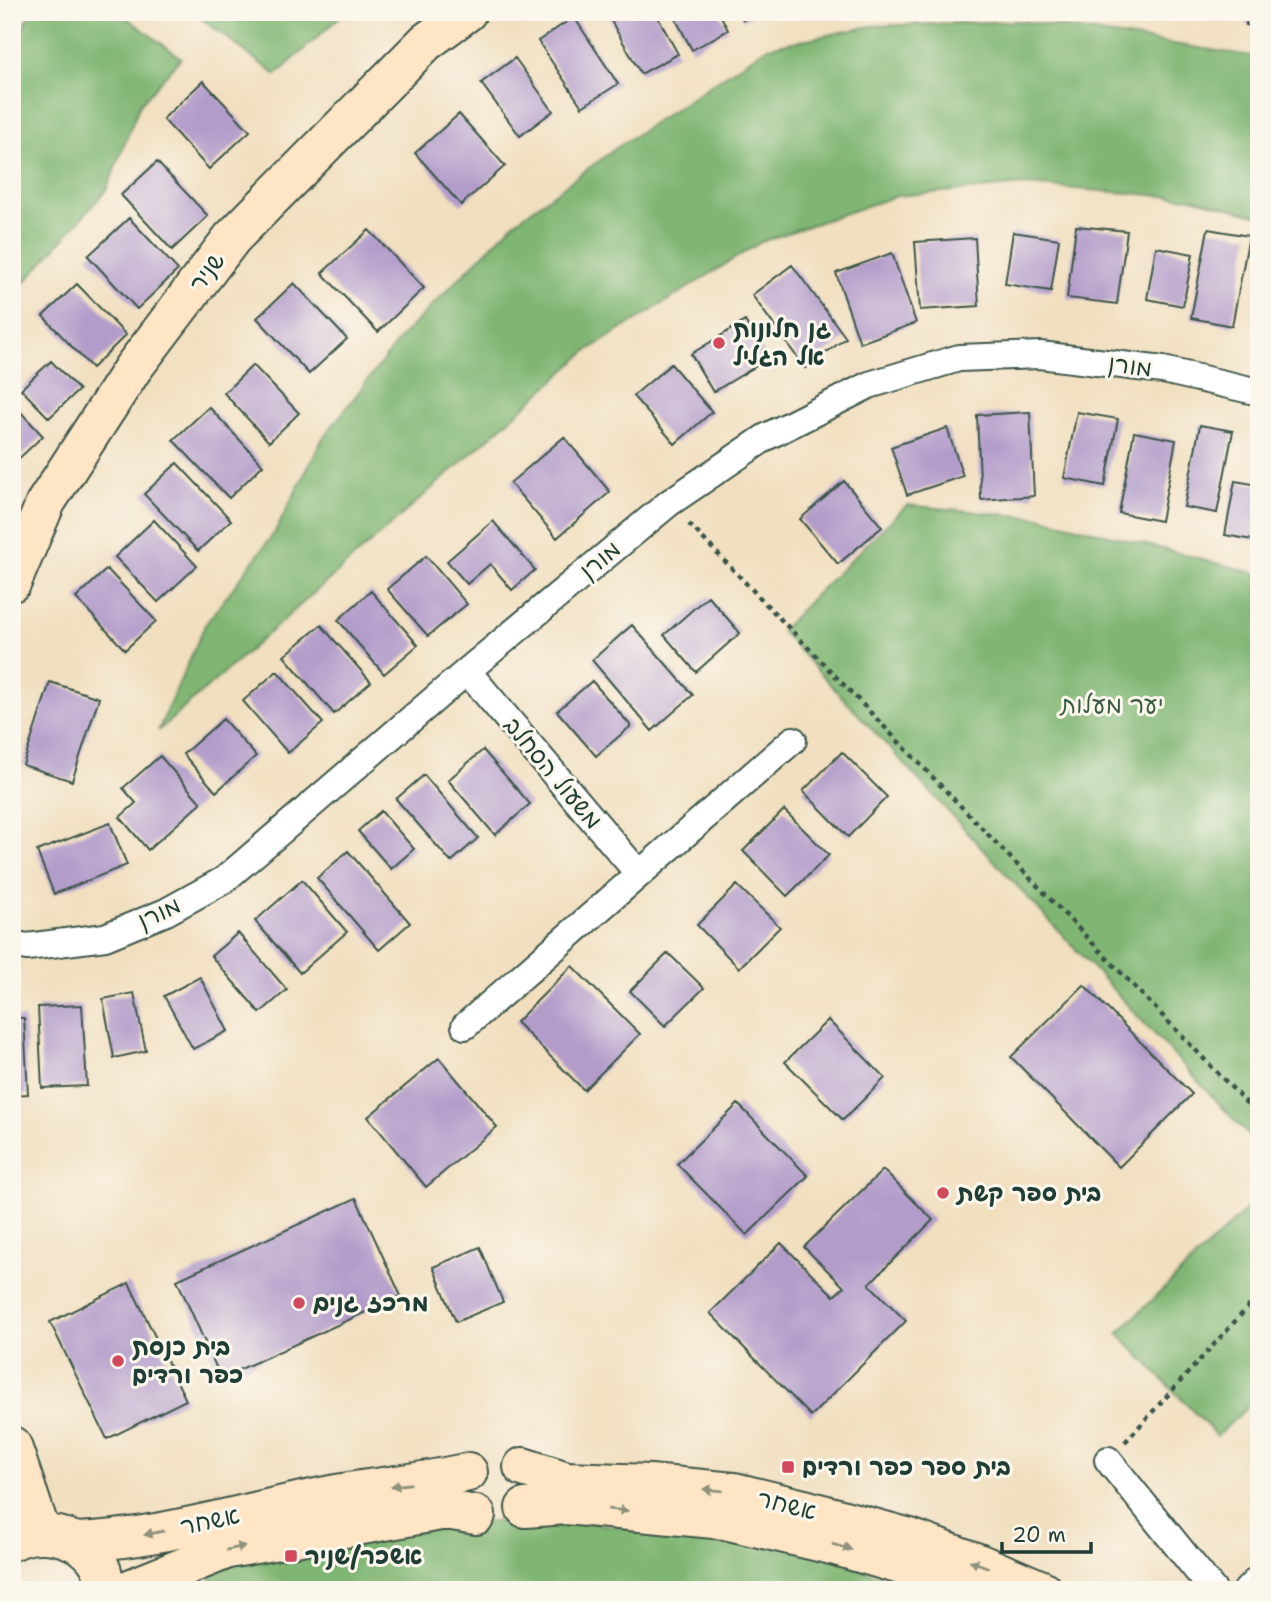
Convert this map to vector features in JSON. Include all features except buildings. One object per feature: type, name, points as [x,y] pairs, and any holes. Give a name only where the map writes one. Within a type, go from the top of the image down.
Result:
[{"type":"main road","name":"שניר","points":[[12,582],[46,502],[133,368],[232,238],[426,42],[467,12]]},
{"type":"main road","points":[[12,1446],[43,1538],[92,1556],[100,1569],[104,1590]]},
{"type":"main road","points":[[497,1455],[509,1457],[523,1467],[531,1483],[531,1494],[526,1507],[510,1520],[487,1521],[476,1515],[468,1506],[464,1483],[475,1463],[497,1455]]},
{"type":"main road","name":"אשחר","points":[[523,1467],[567,1481],[650,1484],[734,1492],[910,1538],[1042,1590]]},
{"type":"main road","name":"אשחר","points":[[43,1538],[117,1540],[338,1494],[434,1481],[468,1472]]},
{"type":"main road","name":"אשחר","points":[[526,1507],[566,1505],[725,1520],[836,1546],[928,1573],[964,1590]]},
{"type":"main road","name":"אשחר","points":[[127,1590],[229,1549],[446,1510],[476,1515]]},
{"type":"street","name":"מורן","points":[[12,944],[27,947],[105,937],[166,912],[224,880],[668,503],[766,437],[869,385],[958,358],[1040,355],[1163,370],[1259,392]]},
{"type":"street","name":"משעול הסחלב","points":[[467,671],[639,874]]},
{"type":"street","points":[[465,1026],[793,740]]},
{"type":"street","points":[[1108,1460],[1213,1590]]},
{"type":"street","points":[[1247,1590],[1259,1578]]},
{"type":"path","points":[[668,503],[1259,1116]]},
{"type":"path","points":[[1108,1460],[1259,1295]]},
{"type":"green space","points":[[32,12],[119,12],[181,58],[140,104],[107,189],[12,297],[12,44]]},
{"type":"green space","points":[[193,12],[345,12],[276,75]]},
{"type":"green space","points":[[1021,21],[1259,57],[1259,216],[1192,198],[1025,185],[896,196],[761,242],[587,351],[158,731],[205,625],[275,532],[323,438],[403,335],[514,223],[619,146],[768,47],[872,26]]},
{"type":"green space","name":"יער מעלות","points":[[907,505],[1043,518],[1259,574],[1259,1147],[781,631]]},
{"type":"green space","points":[[1259,1197],[1259,1396],[1217,1436],[1118,1333]]},
{"type":"green space","points":[[545,1518],[805,1547],[903,1585],[908,1590],[205,1590],[215,1572],[255,1553],[478,1523]]},
{"type":"place","name":"גן חלונות אל הגליל","points":[[719,343]]},
{"type":"place","name":"בית ספר קשת","points":[[943,1193]]},
{"type":"place","name":"מרכז גנים","points":[[299,1303]]},
{"type":"place","name":"בית כנסת כפר ורדים","points":[[118,1361]]},
{"type":"place","name":"בית ספר כפר ורדים","points":[[788,1467]]},
{"type":"place","name":"אשכר/שניר","points":[[291,1556]]}]
